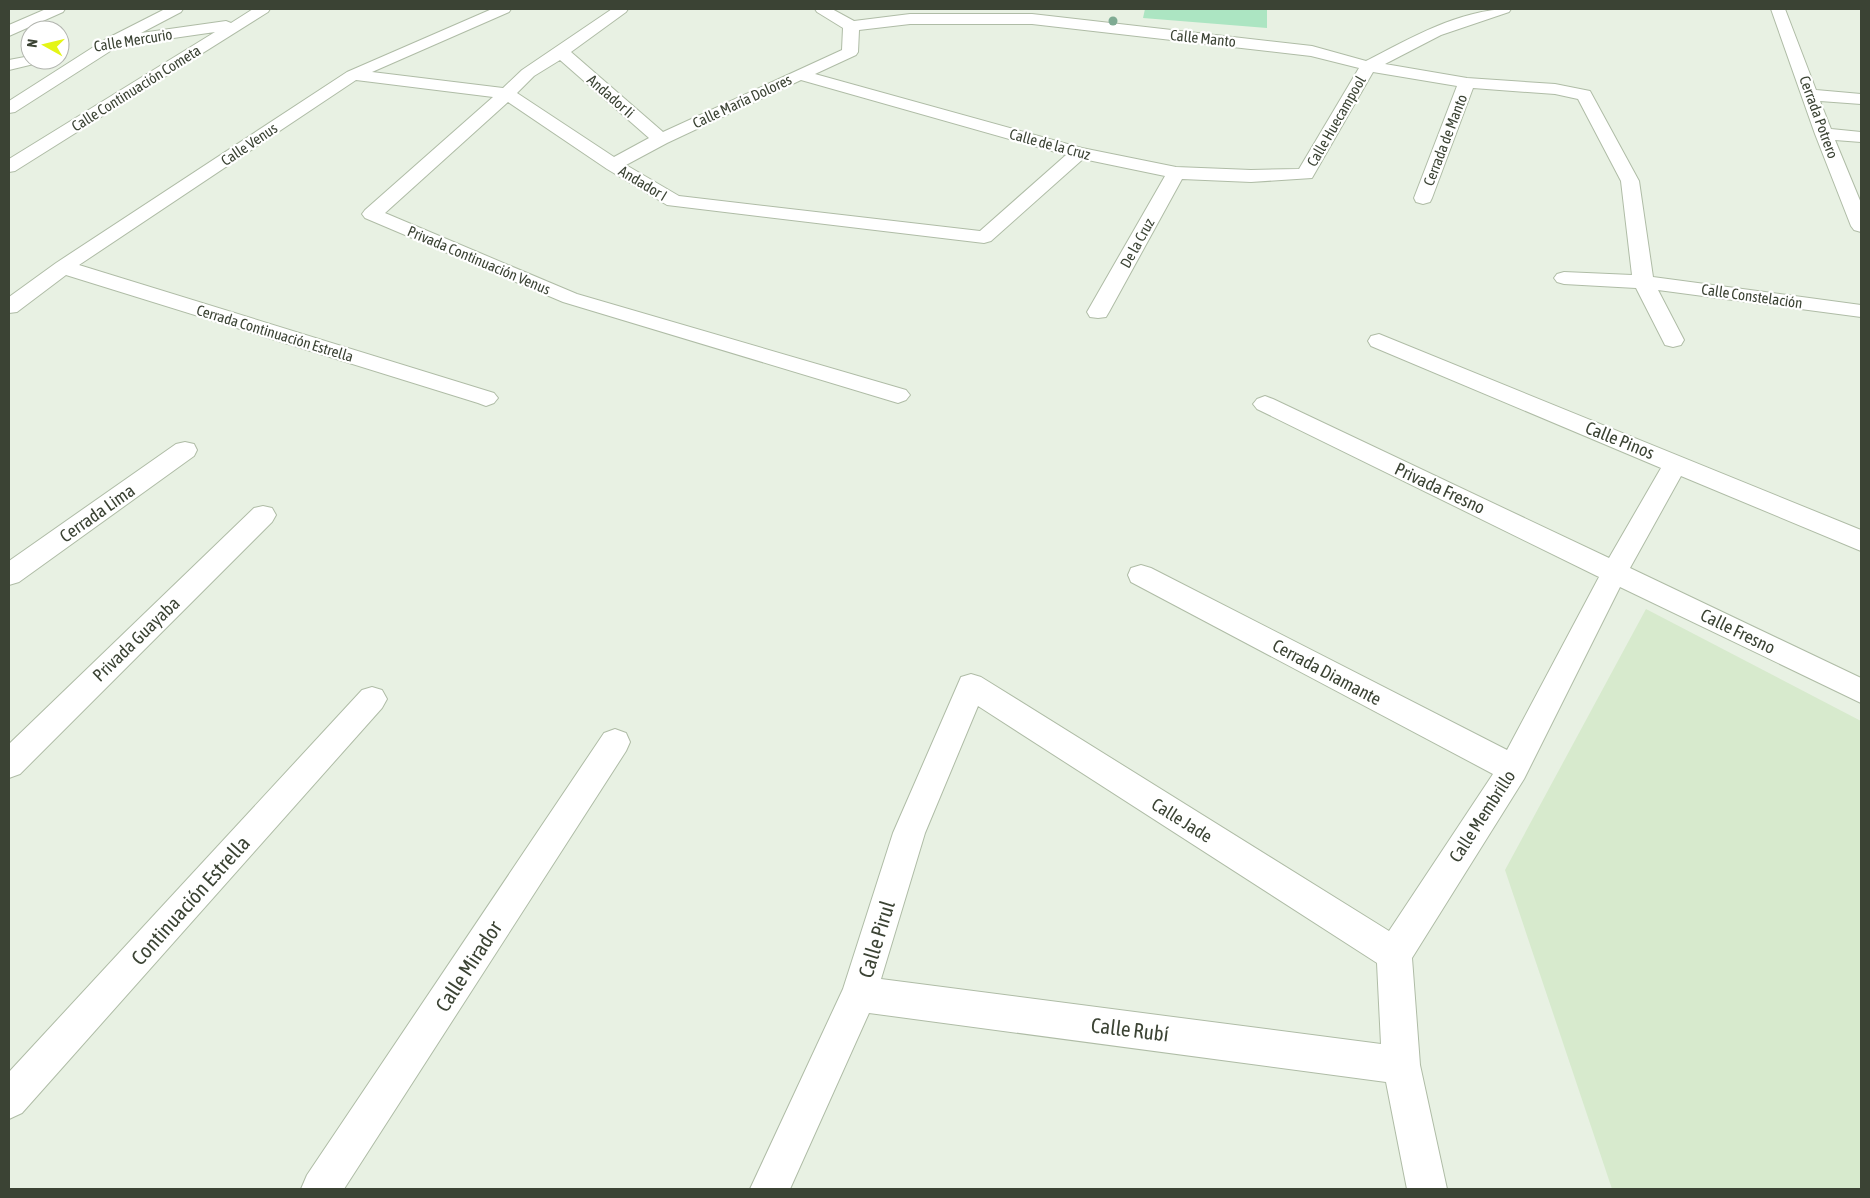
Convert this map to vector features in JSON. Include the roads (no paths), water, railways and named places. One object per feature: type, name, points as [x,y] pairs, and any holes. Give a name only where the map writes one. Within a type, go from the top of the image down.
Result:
[{"type":"street","points":[[9,32],[58,9]]},
{"type":"street","points":[[9,108],[112,42],[176,9]]},
{"type":"street","name":"Calle Continuación Cometa","points":[[9,167],[263,9]]},
{"type":"street","name":"Calle Venus","points":[[9,307],[64,267],[353,75],[504,9]]},
{"type":"street","name":"Privada Continuación Venus","points":[[621,9],[528,73],[372,214],[570,298],[898,395]]},
{"type":"street","points":[[822,9],[851,26]]},
{"type":"street","name":"Calle Huecampool","points":[[1305,174],[1368,66],[1436,32],[1504,9]]},
{"type":"street","name":"Cerrada Potrero","points":[[1778,9],[1812,95],[1824,134],[1861,226]]},
{"type":"street","name":"Calle Manto","points":[[851,26],[910,19],[1031,14],[1312,51],[1368,66],[1467,83],[1555,89],[1584,95],[1630,181],[1644,282]]},
{"type":"street","name":"Calle Mercurio","points":[[70,52],[112,42],[237,24]]},
{"type":"street","name":"Calle María Dolores","points":[[613,165],[661,139],[850,52],[851,26]]},
{"type":"street","name":"Andador Ii","points":[[561,52],[661,139]]},
{"type":"street","name":"Andador I","points":[[353,75],[507,94],[613,165],[674,201],[984,237],[1079,153]]},
{"type":"street","name":"Calle de la Cruz","points":[[800,75],[1079,153],[1176,173],[1251,176],[1305,174]]},
{"type":"street","name":"Cerrada de Manto","points":[[1423,198],[1467,83]]},
{"type":"street","points":[[1812,95],[1861,99]]},
{"type":"street","points":[[1824,134],[1861,137]]},
{"type":"street","name":"De la Cruz","points":[[1098,312],[1176,173]]},
{"type":"street","name":"Cerrada Continuación Estrella","points":[[64,267],[486,398]]},
{"type":"street","name":"Calle Constelación","points":[[1564,278],[1644,282],[1861,311]]},
{"type":"street","points":[[1644,282],[1673,340]]},
{"type":"street","name":"Calle Pinos","points":[[1379,341],[1861,541]]},
{"type":"street","name":"Privada Fresno","points":[[1265,404],[1615,571]]},
{"type":"street","name":"Cerrada Lima","points":[[13,568],[185,450]]},
{"type":"street","name":"Calle Membrillo","points":[[1394,954],[1513,769],[1615,571],[1676,463]]},
{"type":"street","name":"Privada Guayaba","points":[[9,764],[263,515]]},
{"type":"street","name":"Calle Fresno","points":[[1615,571],[1861,690]]},
{"type":"street","name":"Cerrada Diamante","points":[[1141,574],[1513,769]]},
{"type":"street","name":"Calle Jade","points":[[971,686],[1394,954]]},
{"type":"street","name":"Calle Pirul","points":[[770,1189],[859,994],[909,833],[971,686]]},
{"type":"street","name":"Continuación Estrella","points":[[9,1100],[372,699]]},
{"type":"street","name":"Calle Mirador","points":[[320,1189],[616,742]]},
{"type":"street","points":[[1394,954],[1401,1065],[1427,1189]]},
{"type":"street","name":"Calle Rubí","points":[[859,994],[1401,1065]]}]
